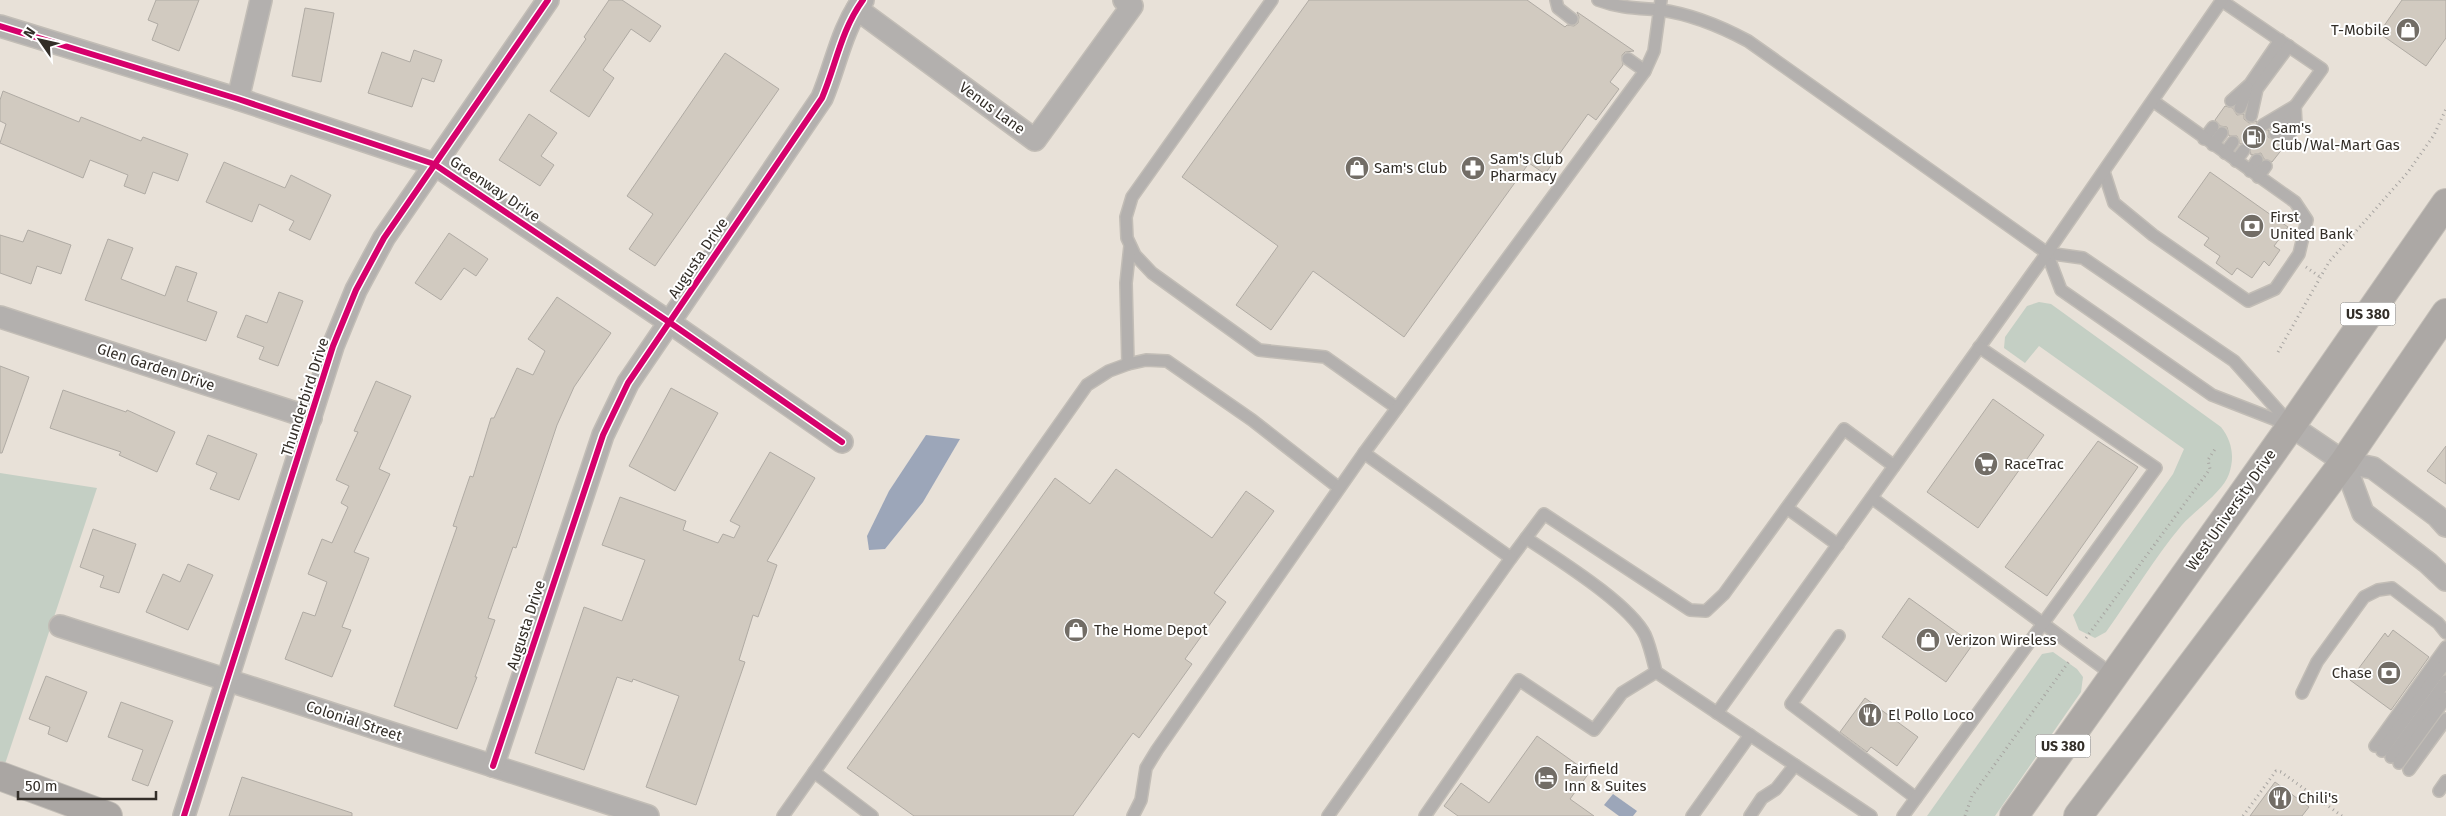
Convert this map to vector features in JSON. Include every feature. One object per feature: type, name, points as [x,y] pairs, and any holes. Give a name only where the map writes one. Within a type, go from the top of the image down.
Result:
[{"type":"main road","name":"West University Drive","points":[[2014,816],[2291,426],[2446,203]]},
{"type":"main road","points":[[2078,816],[2344,462],[2446,313]]},
{"type":"main road","points":[[0,776],[108,816]]},
{"type":"street","points":[[238,99],[261,0]]},
{"type":"street","name":"Thunderbird Drive","points":[[184,816],[226,679],[334,346],[356,290],[384,238],[548,0]]},
{"type":"street","name":"Venus Lane","points":[[860,4],[1035,140],[1131,2]]},
{"type":"street","name":"Augusta Drive","points":[[492,766],[603,435],[628,383],[822,98],[833,72],[844,34],[860,4]]},
{"type":"street","name":"Greenway Drive","points":[[0,26],[238,99],[434,164],[669,322],[842,442]]},
{"type":"street","name":"Glen Garden Drive","points":[[0,316],[311,418]]},
{"type":"street","points":[[2291,426],[2344,462],[2373,468],[2437,516],[2446,526]]},
{"type":"street","points":[[2344,462],[2363,513],[2428,563],[2446,580]]},
{"type":"street","name":"Colonial Street","points":[[60,626],[648,816]]},
{"type":"street","points":[[2085,816],[2109,774]]},
{"type":"lane","points":[[1272,0],[1132,196],[1126,218],[1127,238],[1135,255],[1152,273],[1259,350],[1325,357],[1397,408]]},
{"type":"lane","points":[[1556,0],[1558,8],[1572,19]]},
{"type":"lane","points":[[1598,0],[1615,6],[1660,5],[1723,27],[1748,41],[2047,252],[2083,258],[2234,361],[2291,426]]},
{"type":"lane","points":[[1717,713],[2104,172],[2222,1],[2322,69],[2295,106],[2280,137]]},
{"type":"lane","points":[[1133,816],[1141,800],[1143,778],[1151,760],[1364,453],[1645,71],[1654,51],[1660,5]]},
{"type":"lane","points":[[2236,104],[2253,87],[2284,43]]},
{"type":"lane","points":[[1628,59],[1645,71]]},
{"type":"lane","points":[[2251,116],[2253,87]]},
{"type":"lane","points":[[2104,172],[2114,203],[2153,235],[2248,301],[2275,289],[2298,254],[2306,220],[2295,202],[2153,101]]},
{"type":"lane","points":[[2262,125],[2295,106]]},
{"type":"lane","points":[[2209,142],[2217,130]]},
{"type":"lane","points":[[2225,154],[2233,142]]},
{"type":"lane","points":[[2236,161],[2244,150]]},
{"type":"lane","points":[[2254,174],[2262,163]]},
{"type":"lane","points":[[1128,364],[1126,283],[1130,246]]},
{"type":"lane","points":[[2047,252],[2062,290],[2212,395],[2291,426]]},
{"type":"lane","points":[[1903,816],[2156,468],[1979,347]]},
{"type":"lane","points":[[783,816],[1087,385],[1109,371],[1146,360],[1167,361],[1252,420],[1339,488]]},
{"type":"lane","points":[[1328,816],[1544,514],[1690,610],[1706,611],[1724,594],[1844,429],[1894,466]]},
{"type":"lane","points":[[1364,453],[1511,558]]},
{"type":"lane","points":[[1872,498],[2113,675]]},
{"type":"lane","points":[[1787,508],[1838,545]]},
{"type":"lane","points":[[1526,538],[1593,584],[1637,624],[1647,641],[1656,672],[1871,816]]},
{"type":"lane","points":[[2302,693],[2317,662],[2364,596],[2378,590],[2392,588],[2438,623],[2446,633]]},
{"type":"lane","points":[[1839,636],[1791,704],[1916,798]]},
{"type":"lane","points":[[2387,754],[2446,647]]},
{"type":"lane","points":[[2387,754],[2446,662]]},
{"type":"lane","points":[[1425,816],[1519,680],[1594,730],[1622,693],[1656,672]]},
{"type":"lane","points":[[2387,754],[2446,681]]},
{"type":"lane","points":[[2387,754],[2446,698]]},
{"type":"lane","points":[[2409,770],[2446,719]]},
{"type":"lane","points":[[1692,816],[1750,735]]},
{"type":"lane","points":[[1750,816],[1762,798],[1776,789],[1795,765]]},
{"type":"lane","points":[[814,772],[872,816]]},
{"type":"lane","points":[[2439,791],[2446,781]]},
{"type":"path","points":[[2278,352],[2329,262],[2416,160],[2434,135],[2446,109]]},
{"type":"path","points":[[1965,816],[1972,796],[2210,469],[2208,460],[2215,449]]},
{"type":"path","points":[[2243,816],[2276,771],[2281,772],[2342,816]]},
{"type":"shaded area","points":[[2039,302],[2051,304],[2221,427],[2228,438],[2232,455],[2229,474],[2221,488],[2182,525],[2106,632],[2095,638],[2079,630],[2073,615],[2173,474],[2184,449],[2039,346],[2025,363],[2004,348],[2005,337],[2027,306]]},
{"type":"shaded area","points":[[0,473],[97,488],[5,764],[0,762]]},
{"type":"shaded area","points":[[2053,652],[2077,669],[2083,677],[2081,692],[1995,816],[1927,816],[2042,654]]},
{"type":"water","points":[[926,435],[960,439],[923,502],[885,549],[869,550],[867,536],[889,491]]},
{"type":"water","points":[[1613,794],[1637,811],[1633,816],[1619,816],[1604,805]]},
{"type":"building","points":[[156,0],[199,0],[179,51],[152,40],[158,24],[148,20]]},
{"type":"building","points":[[609,0],[622,0],[661,26],[650,42],[631,29],[603,70],[614,78],[589,117],[550,91],[586,39],[584,37]]},
{"type":"building","name":"Sam's Club","points":[[1309,0],[1527,0],[1565,27],[1567,25],[1574,26],[1578,23],[1579,17],[1577,12],[1634,51],[1625,52],[1622,55],[1623,65],[1610,82],[1619,89],[1596,120],[1588,114],[1545,174],[1529,163],[1404,337],[1313,271],[1271,330],[1236,305],[1278,246],[1182,177]]},
{"type":"building","points":[[2402,0],[2446,0],[2446,38],[2426,66],[2379,33]]},
{"type":"building","points":[[305,8],[334,13],[321,82],[292,76]]},
{"type":"building","points":[[414,50],[442,60],[434,82],[422,78],[412,107],[368,93],[382,52],[410,62]]},
{"type":"building","points":[[725,53],[779,89],[655,266],[629,249],[653,214],[627,196]]},
{"type":"building","points":[[3,91],[79,122],[81,117],[141,141],[143,137],[188,154],[178,181],[153,172],[145,194],[124,186],[128,175],[90,160],[83,178],[0,143],[6,124],[0,121],[0,100]]},
{"type":"building","name":"Sam's Club/Wal-Mart Gas","points":[[2225,106],[2233,108],[2237,115],[2244,114],[2244,119],[2249,123],[2257,121],[2256,126],[2259,131],[2269,130],[2268,137],[2277,141],[2283,148],[2272,162],[2264,159],[2261,153],[2251,155],[2249,144],[2240,144],[2237,136],[2229,136],[2227,127],[2220,126],[2215,120]]},
{"type":"building","points":[[529,114],[557,133],[541,156],[554,165],[540,186],[499,160]]},
{"type":"building","points":[[224,162],[285,188],[291,175],[331,195],[310,240],[289,230],[294,221],[259,204],[252,222],[206,202]]},
{"type":"building","name":"First United Bank","points":[[2210,172],[2288,227],[2274,246],[2280,250],[2269,266],[2264,261],[2252,278],[2237,268],[2232,275],[2216,263],[2220,256],[2204,245],[2209,238],[2178,217]]},
{"type":"building","points":[[28,230],[71,245],[61,274],[37,266],[31,284],[0,273],[0,235],[23,242]]},
{"type":"building","points":[[449,233],[488,259],[476,276],[464,268],[441,300],[415,283]]},
{"type":"building","points":[[108,239],[133,248],[121,279],[165,296],[176,266],[197,273],[187,301],[217,312],[206,341],[85,300]]},
{"type":"building","points":[[279,292],[303,301],[278,366],[259,359],[264,347],[237,337],[246,315],[267,323]]},
{"type":"building","points":[[557,297],[611,333],[574,387],[557,425],[516,548],[513,547],[488,618],[495,620],[475,677],[477,677],[457,729],[394,706],[457,527],[453,526],[470,476],[473,477],[491,418],[494,418],[517,368],[533,375],[545,351],[528,339]]},
{"type":"building","points":[[0,366],[29,377],[2,453],[0,453]]},
{"type":"building","points":[[376,381],[411,396],[379,469],[390,474],[354,552],[369,558],[342,627],[351,630],[332,677],[285,659],[303,612],[315,616],[327,582],[308,574],[322,539],[332,543],[348,507],[341,503],[349,486],[336,480],[358,432],[354,431]]},
{"type":"building","points":[[671,388],[718,413],[675,491],[629,466]]},
{"type":"building","points":[[63,390],[126,412],[127,410],[175,432],[157,472],[119,455],[121,452],[50,428]]},
{"type":"building","name":"RaceTrac","points":[[1993,399],[2044,435],[1978,528],[1927,492]]},
{"type":"building","points":[[208,435],[257,454],[239,500],[210,489],[217,473],[196,464]]},
{"type":"building","name":"RaceTrac","points":[[2098,441],[2138,467],[2047,596],[2005,567]]},
{"type":"building","points":[[2446,446],[2446,484],[2427,471]]},
{"type":"building","points":[[770,452],[815,478],[767,561],[777,565],[758,617],[753,615],[739,660],[745,662],[696,805],[646,787],[679,696],[633,679],[632,682],[617,677],[584,770],[535,753],[584,607],[622,621],[645,560],[602,545],[620,497],[686,521],[683,530],[718,543],[723,534],[734,538],[740,526],[730,521]]},
{"type":"building","name":"The Home Depot","points":[[1116,469],[1212,538],[1246,491],[1274,511],[1214,593],[1226,602],[1185,659],[1192,664],[1139,738],[1133,733],[1073,816],[914,816],[847,768],[1055,478],[1090,504]]},
{"type":"building","points":[[93,529],[136,544],[119,593],[100,587],[104,576],[80,567]]},
{"type":"building","points":[[188,564],[213,575],[188,630],[146,612],[163,574],[180,582]]},
{"type":"building","name":"Verizon Wireless","points":[[1909,598],[1973,644],[1946,682],[1882,637]]},
{"type":"building","name":"Chase","points":[[2393,630],[2429,657],[2391,710],[2350,680],[2385,633],[2388,637]]},
{"type":"building","points":[[46,676],[87,692],[67,742],[48,734],[50,727],[29,719]]},
{"type":"building","name":"El Pollo Loco","points":[[1865,698],[1918,737],[1897,766],[1871,747],[1867,752],[1840,732]]},
{"type":"building","points":[[121,702],[173,721],[148,786],[132,780],[143,750],[108,737]]},
{"type":"building","name":"Fairfield Inn & Suites","points":[[1537,736],[1589,773],[1570,799],[1594,816],[1458,816],[1444,806],[1461,783],[1489,803]]},
{"type":"building","points":[[242,777],[352,813],[352,816],[229,816]]},
{"type":"building","name":"Chili's","points":[[2275,782],[2309,807],[2302,816],[2250,816]]},
{"type":"cycle path","points":[[184,816],[333,346],[356,290],[384,238],[548,0]]},
{"type":"cycle path","points":[[493,766],[603,435],[628,383],[822,98],[849,23],[863,0]]},
{"type":"cycle path","points":[[0,26],[238,99],[434,164],[669,322],[842,442]]},
{"type":"place","name":"T-Mobile","points":[[2408,30]]},
{"type":"place","name":"Sam's Club/Wal-Mart Gas","points":[[2254,137]]},
{"type":"place","name":"Sam's Club","points":[[1357,168]]},
{"type":"place","name":"Sam's Club Pharmacy","points":[[1473,168]]},
{"type":"place","name":"First United Bank","points":[[2252,226]]},
{"type":"place","name":"RaceTrac","points":[[1986,464]]},
{"type":"place","name":"The Home Depot","points":[[1076,630]]},
{"type":"place","name":"Verizon Wireless","points":[[1928,640]]},
{"type":"place","name":"Chase","points":[[2389,673]]},
{"type":"place","name":"El Pollo Loco","points":[[1870,715]]},
{"type":"place","name":"Fairfield Inn & Suites","points":[[1546,778]]},
{"type":"place","name":"Chili's","points":[[2280,798]]}]
